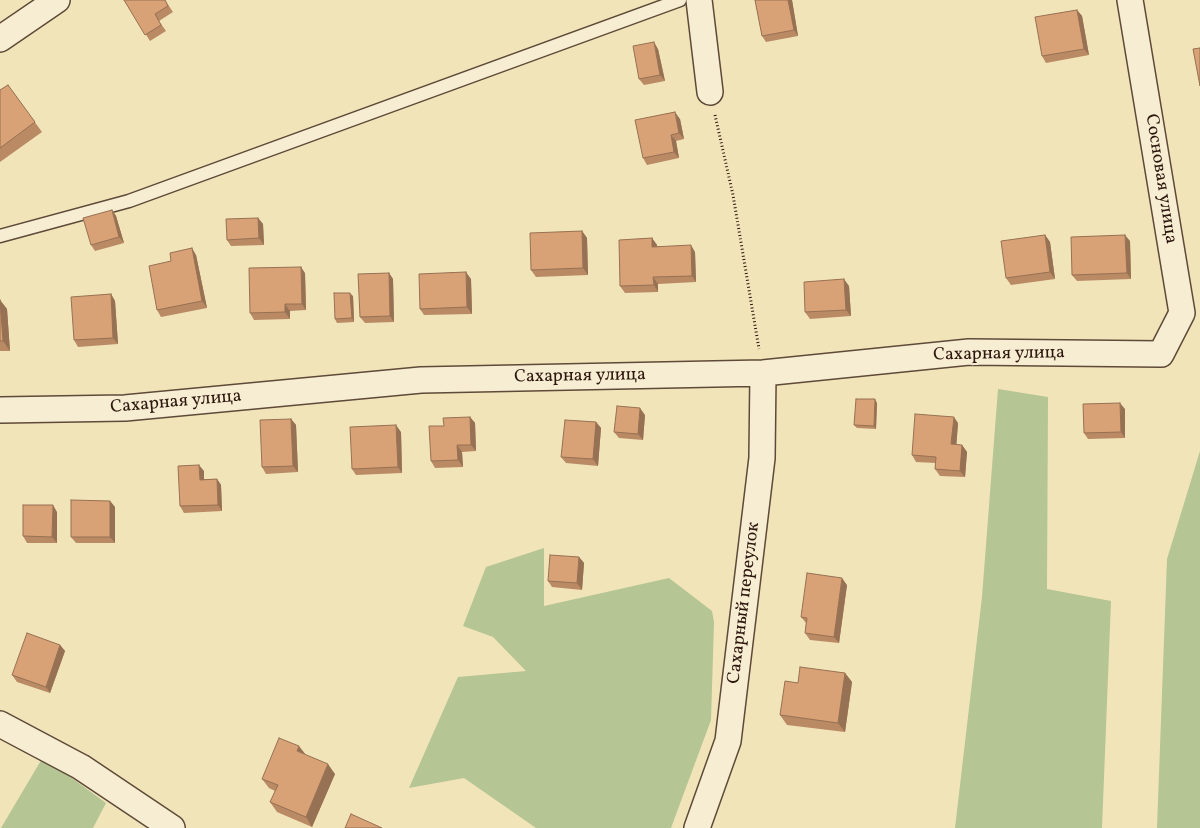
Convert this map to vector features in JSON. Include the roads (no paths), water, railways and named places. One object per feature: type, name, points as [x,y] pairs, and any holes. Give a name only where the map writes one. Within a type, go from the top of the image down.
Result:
[{"type":"street","points":[[0,39],[57,0]]},
{"type":"street","points":[[699,0],[710,92]]},
{"type":"street","name":"Сосновая улица","points":[[1130,0],[1182,313],[1161,354]]},
{"type":"street","name":"Сахарная улица","points":[[0,410],[125,408],[421,380],[763,373],[969,352],[1161,354]]},
{"type":"street","name":"Сахарный переулок","points":[[697,828],[728,741],[762,458],[763,373]]},
{"type":"street","points":[[0,724],[81,767],[172,828]]},
{"type":"lane","points":[[0,236],[129,201],[680,0]]}]
